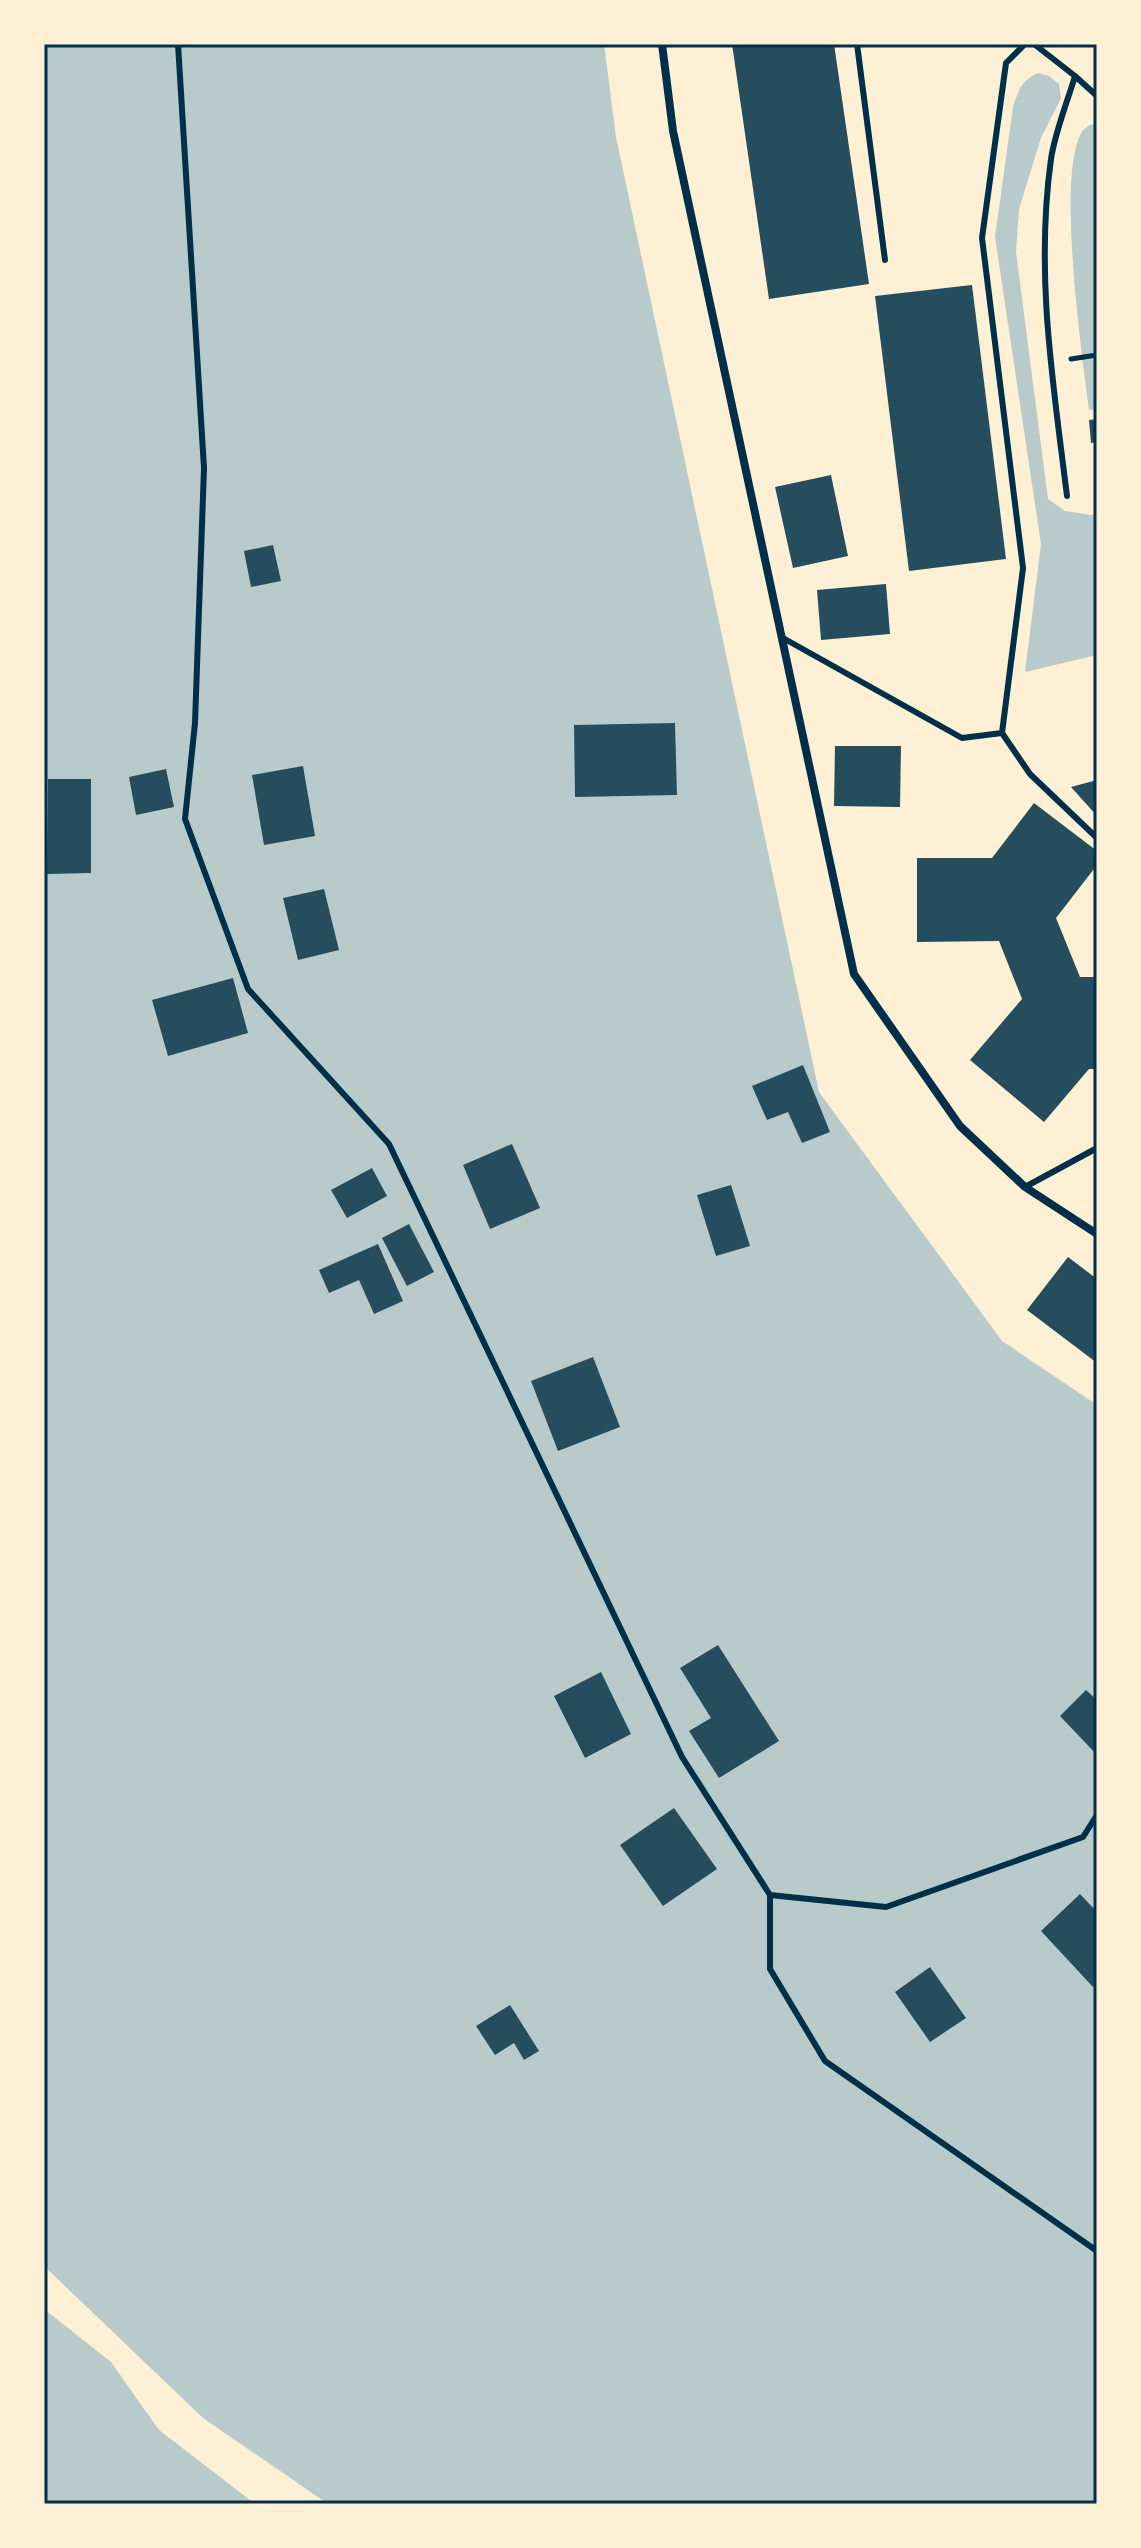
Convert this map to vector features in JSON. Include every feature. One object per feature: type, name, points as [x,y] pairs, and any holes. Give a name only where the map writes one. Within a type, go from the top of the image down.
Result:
[{"type":"street","points":[[662,44],[676,146],[854,974],[960,1126],[1025,1187],[1097,1234]]},
{"type":"lane","points":[[178,44],[204,468],[195,723],[185,819],[248,989],[389,1144],[682,1757],[770,1895],[770,1969],[825,2061],[1097,2251]]},
{"type":"lane","points":[[857,44],[885,260]]},
{"type":"lane","points":[[1025,44],[1006,63],[982,238],[1023,568],[1002,733],[1030,774],[1097,838]]},
{"type":"lane","points":[[1034,44],[1097,96]]},
{"type":"lane","points":[[1067,496],[1046,329],[1043,244],[1052,156],[1075,76]]},
{"type":"lane","points":[[783,638],[962,738],[1002,733]]},
{"type":"lane","points":[[1025,1187],[1097,1148]]},
{"type":"lane","points":[[770,1895],[886,1907],[1083,1837],[1097,1815]]},
{"type":"path","points":[[1085,357],[1097,355]]},
{"type":"shaded area","points":[[44,44],[604,44],[616,137],[819,1092],[1002,1341],[1097,1405],[1097,2504],[328,2504],[203,2418],[44,2266]]},
{"type":"shaded area","points":[[1038,73],[1049,76],[1059,84],[1061,98],[1041,138],[1019,209],[1016,252],[1048,499],[1065,511],[1092,515],[1097,512],[1097,655],[1025,672],[1041,544],[995,237],[1013,107],[1021,87]]},
{"type":"shaded area","points":[[1097,123],[1097,409],[1089,410],[1073,266],[1071,185],[1082,132]]},
{"type":"shaded area","points":[[44,2309],[111,2362],[159,2430],[255,2504],[44,2504]]},
{"type":"building","points":[[732,44],[834,44],[869,284],[769,299]]},
{"type":"building","points":[[972,285],[1006,559],[909,571],[875,296]]},
{"type":"building","points":[[1097,419],[1097,442],[1091,443],[1089,420]]},
{"type":"building","points":[[831,475],[848,556],[793,568],[775,487]]},
{"type":"building","points":[[273,545],[281,581],[251,587],[244,551]]},
{"type":"building","points":[[886,584],[890,634],[821,640],[817,590]]},
{"type":"building","points":[[675,723],[677,795],[575,797],[574,725]]},
{"type":"building","points":[[835,746],[901,746],[900,807],[834,806]]},
{"type":"building","points":[[303,766],[315,836],[264,845],[252,775]]},
{"type":"building","points":[[166,769],[174,807],[136,815],[129,777]]},
{"type":"building","points":[[48,779],[91,779],[91,873],[47,874]]},
{"type":"building","points":[[1097,780],[1097,816],[1071,787]]},
{"type":"building","points":[[1034,803],[1097,851],[1097,865],[1056,918],[1080,977],[1097,977],[1097,1069],[1089,1069],[1044,1122],[970,1060],[1022,999],[999,941],[917,942],[917,858],[992,858]]},
{"type":"building","points":[[324,889],[339,950],[298,960],[283,898]]},
{"type":"building","points":[[233,978],[248,1033],[168,1056],[152,1000]]},
{"type":"building","points":[[803,1065],[830,1132],[802,1143],[788,1112],[767,1120],[752,1086]]},
{"type":"building","points":[[512,1144],[540,1208],[490,1229],[463,1165]]},
{"type":"building","points":[[372,1168],[387,1196],[347,1218],[331,1190]]},
{"type":"building","points":[[731,1185],[750,1246],[716,1256],[697,1195]]},
{"type":"building","points":[[409,1224],[434,1272],[407,1286],[382,1238]]},
{"type":"building","points":[[378,1244],[403,1301],[374,1314],[359,1280],[329,1293],[319,1270]]},
{"type":"building","points":[[1068,1257],[1097,1279],[1097,1363],[1027,1310]]},
{"type":"building","points":[[593,1357],[620,1427],[558,1451],[531,1381]]},
{"type":"building","points":[[718,1645],[779,1741],[719,1778],[689,1731],[711,1718],[680,1668]]},
{"type":"building","points":[[601,1672],[631,1734],[585,1758],[554,1696]]},
{"type":"building","points":[[1086,1690],[1097,1700],[1097,1755],[1060,1716]]},
{"type":"building","points":[[674,1808],[717,1869],[663,1906],[620,1845]]},
{"type":"building","points":[[1080,1894],[1097,1912],[1097,1983],[1093,1987],[1041,1931]]},
{"type":"building","points":[[930,1967],[966,2018],[930,2042],[895,1992]]},
{"type":"building","points":[[510,2005],[539,2051],[524,2060],[514,2043],[495,2055],[476,2026]]}]
